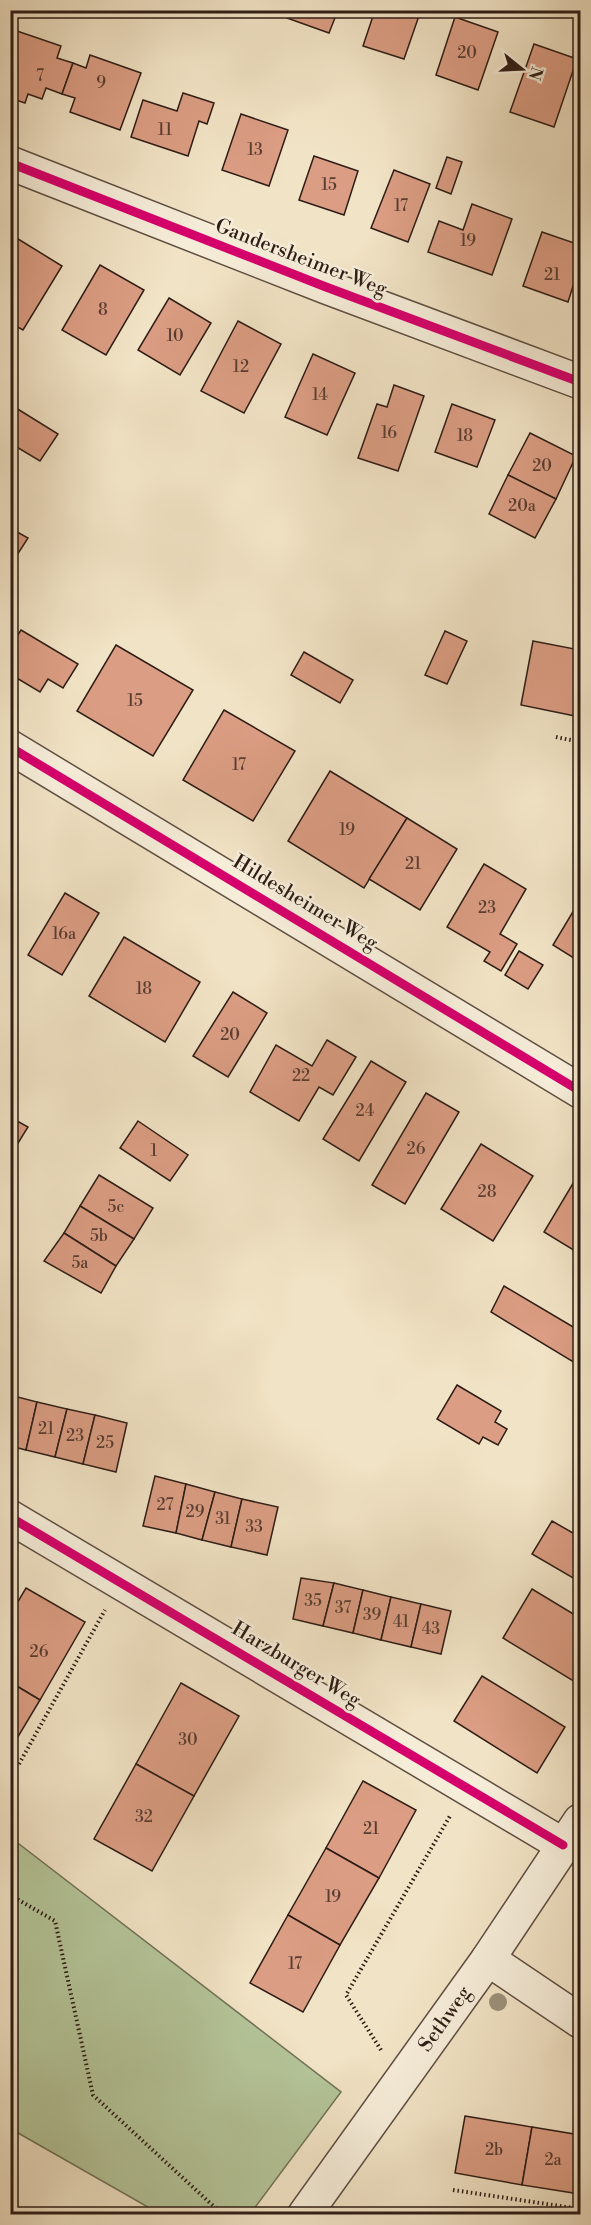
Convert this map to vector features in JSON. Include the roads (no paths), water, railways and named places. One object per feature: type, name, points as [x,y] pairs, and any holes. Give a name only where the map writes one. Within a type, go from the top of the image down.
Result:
[{"type":"street","name":"Gandersheimer Weg","points":[[10,163],[326,287],[580,382]]},
{"type":"street","name":"Hildesheimer Weg","points":[[10,747],[580,1091]]},
{"type":"street","name":"Harzburger Weg","points":[[10,1516],[466,1787],[572,1833]]},
{"type":"street","name":"Sethweg","points":[[304,2214],[488,1959],[572,1833]]},
{"type":"street","points":[[488,1959],[580,2021]]}]
